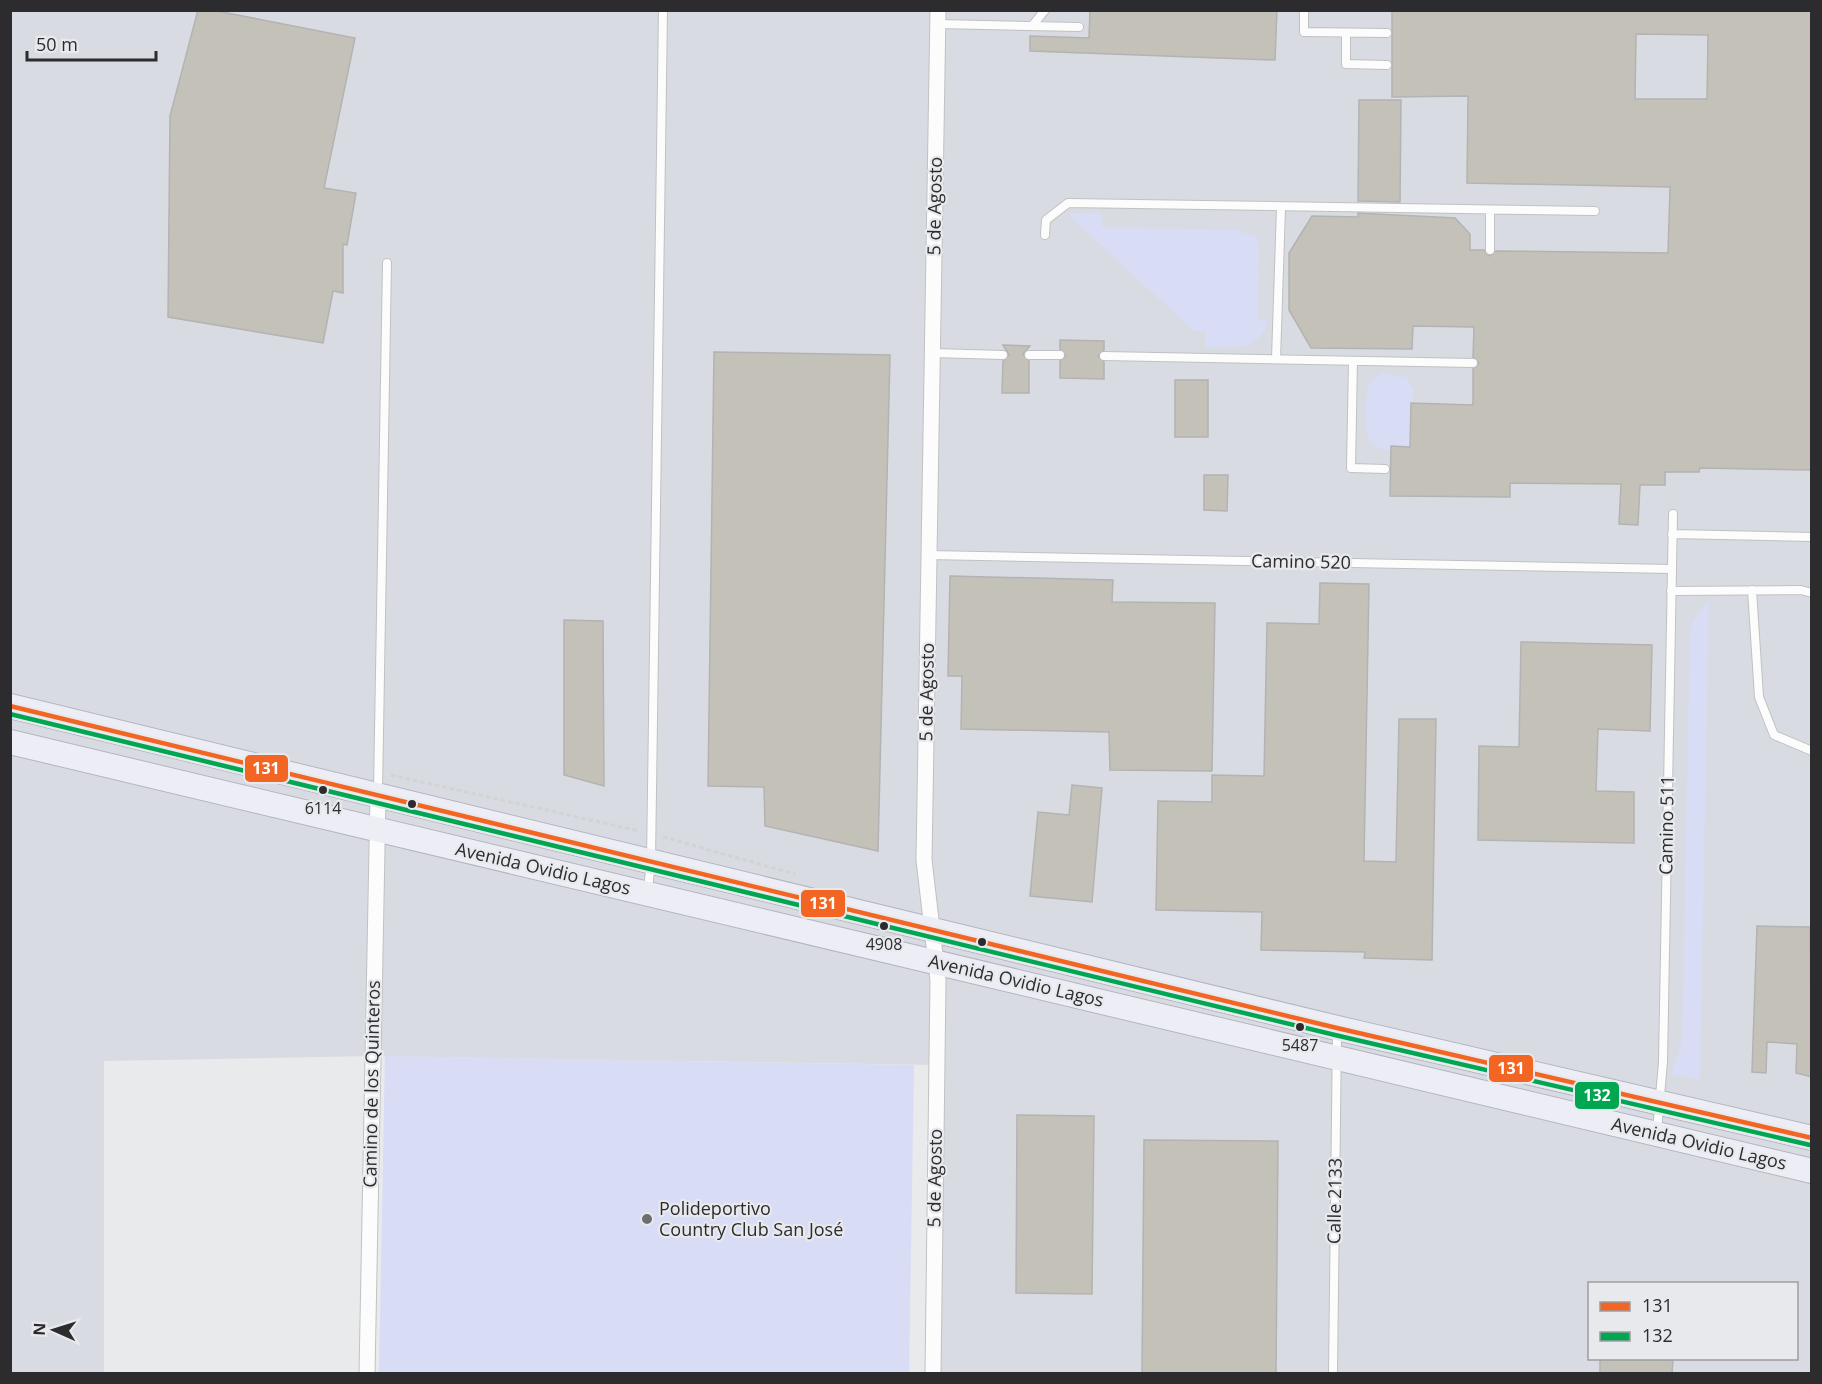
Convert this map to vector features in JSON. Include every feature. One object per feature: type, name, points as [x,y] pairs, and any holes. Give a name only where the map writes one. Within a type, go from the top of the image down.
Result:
[{"type":"main road","name":"Avenida Ovidio Lagos","points":[[10,706],[1337,1028],[1812,1138]]},
{"type":"main road","name":"Avenida Ovidio Lagos","points":[[10,742],[1812,1171]]},
{"type":"street","name":"5 de Agosto","points":[[933,1374],[937,962],[931,930],[924,860],[938,17]]},
{"type":"street","name":"Camino de los Quinteros","points":[[367,1374],[378,795]]},
{"type":"lane","points":[[647,894],[651,861],[663,10]]},
{"type":"lane","points":[[1032,26],[1045,10]]},
{"type":"lane","points":[[1304,10],[1304,32],[1387,33]]},
{"type":"lane","points":[[938,17],[1032,26],[1079,27]]},
{"type":"lane","points":[[1346,33],[1346,64],[1387,65]]},
{"type":"lane","points":[[1045,235],[1046,220],[1068,203],[1595,211]]},
{"type":"lane","points":[[1276,359],[1281,208]]},
{"type":"lane","points":[[1490,210],[1490,250]]},
{"type":"lane","points":[[378,795],[387,263]]},
{"type":"lane","points":[[933,353],[1003,355]]},
{"type":"lane","points":[[1029,355],[1060,356]]},
{"type":"lane","points":[[1104,356],[1473,363]]},
{"type":"lane","points":[[1353,361],[1351,468],[1385,469]]},
{"type":"lane","name":"Camino 511","points":[[1657,1135],[1663,1062],[1673,514]]},
{"type":"lane","points":[[1672,534],[1812,537]]},
{"type":"lane","name":"Camino 520","points":[[929,555],[1672,569]]},
{"type":"lane","points":[[1752,590],[1759,697],[1774,735],[1812,751]]},
{"type":"lane","points":[[1671,591],[1812,592]]},
{"type":"lane","name":"Calle 2133","points":[[1333,1374],[1337,1028]]},
{"type":"shaded area","points":[[10,11],[1811,11],[1811,1373],[933,1373],[936,1065],[373,1056],[104,1061],[104,1373],[11,1373]]},
{"type":"shaded area","points":[[1070,213],[1102,214],[1102,227],[1234,230],[1256,236],[1259,247],[1258,319],[1267,320],[1259,338],[1243,346],[1205,347],[1205,331],[1194,331],[1070,217]]},
{"type":"shaded area","points":[[1383,373],[1406,377],[1414,390],[1410,447],[1392,446],[1391,450],[1383,449],[1372,444],[1368,438],[1366,414],[1368,390],[1373,380]]},
{"type":"shaded area","points":[[1709,600],[1700,1080],[1671,1074],[1682,1042],[1690,634],[1693,620]]},
{"type":"shaded area","name":"Polideportivo Country Club San José","points":[[385,1056],[914,1065],[909,1373],[379,1373]]},
{"type":"building","points":[[198,10],[212,10],[355,38],[324,188],[356,193],[347,245],[343,244],[343,293],[333,291],[323,343],[168,317],[170,116]]},
{"type":"building","points":[[1090,10],[1277,10],[1275,60],[1030,51],[1030,36],[1089,38]]},
{"type":"building","points":[[1392,10],[1812,10],[1812,470],[1700,468],[1699,472],[1665,472],[1665,485],[1640,485],[1638,525],[1619,524],[1621,484],[1510,483],[1510,497],[1390,496],[1391,446],[1410,447],[1411,403],[1473,405],[1473,369],[1479,363],[1473,357],[1474,327],[1413,326],[1412,349],[1311,348],[1289,310],[1289,253],[1312,216],[1358,217],[1358,213],[1455,218],[1470,234],[1470,250],[1484,250],[1489,256],[1496,251],[1668,253],[1670,187],[1467,183],[1468,96],[1392,97]],"holes":[[[1636,34],[1708,35],[1707,99],[1635,99]]]},
{"type":"building","points":[[1359,100],[1401,100],[1400,202],[1358,201]]},
{"type":"building","points":[[1060,340],[1104,341],[1104,350],[1098,356],[1104,362],[1104,379],[1060,378],[1060,361],[1066,356],[1060,349]]},
{"type":"building","points":[[1003,345],[1030,346],[1023,354],[1029,361],[1029,393],[1002,393],[1003,361],[1009,355]]},
{"type":"building","points":[[714,352],[890,355],[878,851],[765,826],[764,787],[708,786]]},
{"type":"building","points":[[1175,380],[1208,380],[1208,437],[1175,437]]},
{"type":"building","points":[[1204,475],[1228,475],[1227,511],[1204,510]]},
{"type":"building","points":[[950,576],[1113,580],[1112,602],[1215,603],[1212,771],[1110,770],[1109,732],[961,729],[962,676],[948,676]]},
{"type":"building","points":[[1320,583],[1369,584],[1364,861],[1396,862],[1399,719],[1436,719],[1432,960],[1364,958],[1365,952],[1261,950],[1262,912],[1156,910],[1158,801],[1212,802],[1212,775],[1264,776],[1267,623],[1319,624]]},
{"type":"building","points":[[564,620],[603,621],[604,786],[564,775]]},
{"type":"building","points":[[1521,642],[1652,645],[1650,731],[1598,729],[1596,791],[1634,792],[1634,843],[1478,840],[1479,746],[1519,747]]},
{"type":"building","points":[[1072,785],[1102,788],[1092,902],[1030,896],[1038,812],[1069,815]]},
{"type":"building","points":[[1757,926],[1810,927],[1812,1077],[1796,1073],[1797,1044],[1767,1042],[1766,1073],[1752,1072]]},
{"type":"building","points":[[1017,1115],[1094,1116],[1092,1294],[1016,1293]]},
{"type":"building","points":[[1144,1140],[1278,1141],[1276,1374],[1142,1374]]},
{"type":"building","points":[[1600,1360],[1673,1360],[1672,1374],[1600,1374]]},
{"type":"transit line","name":"131","points":[[10,706],[1337,1028],[1812,1138]]},
{"type":"transit line","name":"132","points":[[10,714],[1335,1035],[1810,1145]]},
{"type":"place","name":"6114","points":[[323,790]]},
{"type":"place","name":"4908","points":[[884,926]]},
{"type":"place","name":"5487","points":[[1300,1027]]},
{"type":"place","name":"Polideportivo Country Club San José","points":[[647,1219]]}]
